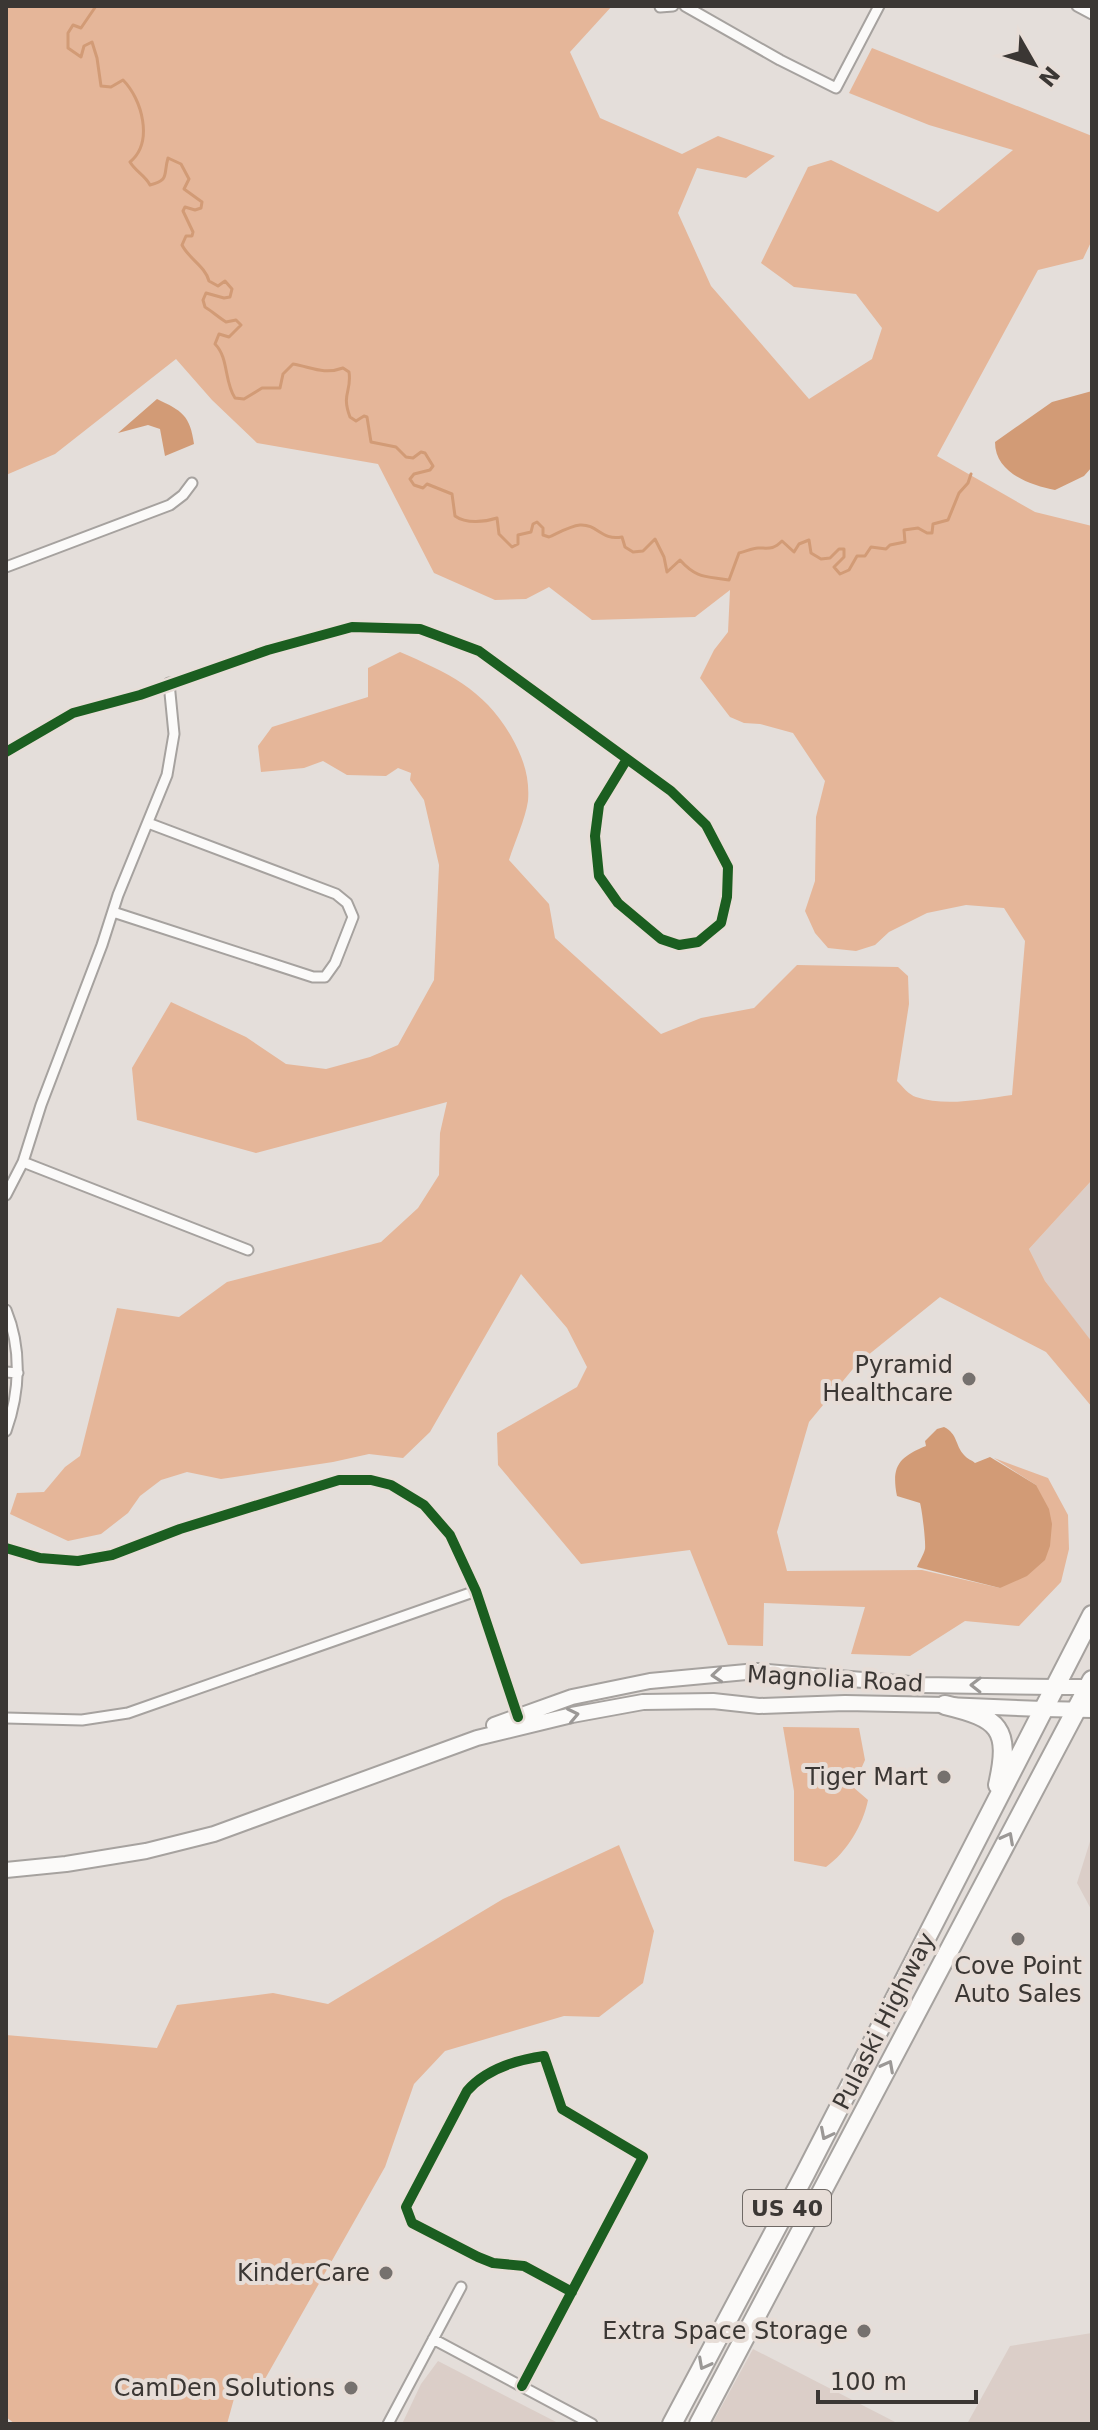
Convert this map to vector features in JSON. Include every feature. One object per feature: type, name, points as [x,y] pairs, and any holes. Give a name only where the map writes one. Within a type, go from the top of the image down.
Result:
[{"type":"highway","name":"Pulaski Highway","points":[[672,2424],[812,2161],[1092,1615]]},
{"type":"highway","name":"Pulaski Highway","points":[[699,2424],[1084,1710],[1091,1685]]},
{"type":"highway","points":[[945,1705],[988,1718],[1002,1737],[1003,1763],[984,1826]]},
{"type":"highway","points":[[664,2424],[682,2405]]},
{"type":"main road","name":"Magnolia Road","points":[[392,1770],[458,1738],[572,1697],[650,1681],[757,1671],[922,1685],[1091,1685]]},
{"type":"main road","name":"Magnolia Road","points":[[6,1870],[132,1854],[214,1834],[490,1734],[643,1702],[713,1701],[759,1706],[845,1703],[1084,1710]]},
{"type":"street","points":[[660,7],[673,6]]},
{"type":"street","points":[[685,6],[836,88],[879,6]]},
{"type":"street","points":[[1077,6],[1092,14]]},
{"type":"street","points":[[6,567],[170,505],[192,483]]},
{"type":"street","points":[[6,752],[73,713],[140,695],[268,650],[352,627],[420,629],[479,651],[671,791],[706,825],[728,867],[727,897],[721,923],[698,942],[679,945],[661,939],[618,903],[599,876],[595,836],[599,805],[627,759]]},
{"type":"street","points":[[6,1195],[23,1162],[41,1105],[167,775],[174,734],[169,683]]},
{"type":"street","points":[[113,912],[313,977],[325,977],[335,963],[353,917],[347,903],[336,894],[148,823]]},
{"type":"street","points":[[23,1162],[248,1250]]},
{"type":"street","points":[[6,1310],[17,1347],[18,1373],[6,1431]]},
{"type":"street","points":[[6,1372],[18,1373]]},
{"type":"street","points":[[6,1548],[40,1558],[78,1561],[112,1555],[180,1529],[339,1480],[371,1480],[391,1485],[424,1505],[450,1535],[476,1591],[518,1717]]},
{"type":"street","points":[[6,1718],[82,1720],[128,1713],[476,1591]]},
{"type":"street","points":[[522,2386],[572,2292],[643,2157],[562,2109],[544,2056],[477,2078],[467,2091],[406,2207],[406,2213],[412,2223],[478,2257],[493,2263],[524,2266],[572,2292]]},
{"type":"street","points":[[388,2424],[461,2287]]},
{"type":"street","points":[[433,2339],[592,2424]]},
{"type":"shaded area","points":[[6,6],[612,6],[570,52],[600,118],[682,154],[718,136],[775,156],[746,178],[697,168],[678,213],[711,286],[809,399],[872,359],[882,328],[856,294],[794,287],[761,263],[808,167],[831,160],[938,212],[1013,150],[929,125],[849,93],[872,48],[1092,136],[1092,240],[1083,259],[1038,270],[937,456],[1035,512],[1092,526],[1092,1180],[1029,1249],[1045,1281],[1092,1342],[1092,1407],[1046,1352],[940,1297],[857,1364],[809,1422],[777,1532],[787,1571],[922,1570],[1000,1588],[1036,1485],[994,1458],[1048,1478],[1068,1515],[1069,1549],[1061,1582],[1019,1626],[965,1621],[910,1656],[851,1654],[865,1607],[764,1603],[763,1646],[728,1645],[690,1550],[581,1564],[498,1465],[497,1433],[577,1387],[587,1367],[567,1328],[521,1274],[430,1432],[403,1458],[369,1454],[221,1479],[187,1472],[161,1480],[140,1496],[128,1513],[101,1534],[68,1541],[10,1514],[17,1493],[44,1492],[65,1467],[80,1456],[117,1308],[179,1317],[227,1282],[381,1242],[418,1208],[439,1175],[440,1133],[447,1102],[256,1153],[137,1120],[132,1068],[171,1002],[246,1037],[286,1064],[326,1069],[370,1057],[398,1045],[434,980],[439,865],[424,800],[410,780],[411,773],[398,768],[386,776],[347,775],[323,761],[304,768],[261,772],[258,746],[272,727],[368,697],[368,668],[400,652],[463,684],[489,706],[519,752],[528,784],[527,808],[509,860],[549,904],[555,938],[661,1034],[701,1018],[754,1008],[797,965],[898,967],[908,976],[909,1004],[897,1081],[913,1096],[928,1100],[964,1101],[1012,1095],[1025,941],[1004,908],[966,905],[927,913],[889,932],[875,945],[856,951],[828,948],[815,933],[805,911],[815,881],[816,817],[825,781],[793,733],[730,717],[700,678],[714,650],[728,632],[730,590],[695,617],[592,620],[549,587],[526,599],[495,600],[434,573],[378,464],[257,443],[212,400],[176,359],[55,454],[6,475]]},
{"type":"shaded area","points":[[1092,391],[1092,467],[1084,476],[1055,490],[1025,481],[1001,462],[995,442],[1052,402]]},
{"type":"shaded area","points":[[157,399],[183,415],[190,426],[194,444],[165,456],[160,429],[148,425],[118,433]]},
{"type":"shaded area","points":[[1092,1180],[1092,1343],[1045,1281],[1029,1249]]},
{"type":"shaded area","points":[[944,1427],[952,1433],[964,1455],[975,1463],[990,1457],[1036,1485],[1049,1509],[1052,1524],[1050,1546],[1045,1560],[1027,1576],[1000,1588],[917,1567],[925,1549],[921,1506],[897,1496],[896,1470],[903,1459],[926,1446],[925,1441],[937,1429]]},
{"type":"shaded area","points":[[783,1727],[859,1728],[865,1760],[853,1787],[868,1800],[853,1837],[841,1854],[826,1867],[794,1861],[794,1791]]},
{"type":"shaded area","points":[[1092,1835],[1092,1911],[1077,1883]]},
{"type":"shaded area","points":[[619,1845],[654,1931],[643,1983],[599,2017],[564,2016],[445,2051],[414,2084],[385,2167],[261,2386],[235,2395],[227,2424],[15,2424],[6,2417],[6,2035],[157,2048],[177,2005],[273,1993],[328,2004],[503,1899]]},
{"type":"shaded area","points":[[1092,2333],[1092,2424],[967,2424],[1010,2346]]},
{"type":"shaded area","points":[[753,2349],[899,2424],[712,2424]]},
{"type":"shaded area","points":[[438,2361],[560,2424],[402,2424],[421,2384]]},
{"type":"waterway","points":[[96,6],[81,28],[73,25],[68,33],[68,48],[81,57],[84,46],[92,42],[101,86],[111,87],[123,80],[130,88],[143,121],[142,143],[130,162],[132,165],[150,185],[163,179],[168,158],[181,164],[189,179],[184,189],[202,202],[201,208],[185,207],[183,211],[193,232],[192,236],[186,236],[182,245],[209,281],[218,286],[225,281],[232,289],[230,297],[206,293],[203,300],[205,307],[226,322],[236,320],[241,325],[229,337],[219,334],[215,344],[235,398],[244,399],[262,388],[280,388],[283,374],[293,364],[324,371],[343,368],[349,372],[346,403],[350,417],[356,421],[367,417],[371,442],[396,447],[406,457],[413,458],[421,452],[425,453],[433,466],[410,479],[414,485],[423,488],[427,484],[452,494],[455,516],[459,519],[476,522],[497,518],[499,534],[512,547],[518,544],[518,535],[531,532],[533,524],[537,522],[543,528],[543,535],[549,537],[572,527],[586,525],[609,537],[622,537],[625,547],[633,552],[643,551],[655,539],[667,572],[680,560],[697,574],[729,580],[739,553],[773,547],[782,541],[794,552],[799,544],[809,540],[811,553],[821,559],[830,558],[839,549],[844,549],[844,557],[834,567],[840,574],[849,570],[857,556],[865,556],[871,547],[886,549],[905,542],[904,530],[918,528],[932,533],[933,524],[948,520],[971,474]]},
{"type":"cycle path","points":[[6,752],[73,713],[140,695],[268,650],[352,627],[420,629],[479,651],[671,791],[706,825],[728,867],[727,897],[721,923],[698,942],[679,945],[661,939],[618,903],[599,876],[595,836],[599,805],[627,759]]},
{"type":"cycle path","points":[[6,1548],[40,1558],[78,1561],[112,1555],[180,1529],[339,1480],[371,1480],[391,1485],[424,1505],[450,1535],[476,1591],[518,1717]]},
{"type":"cycle path","points":[[522,2386],[643,2157],[562,2109],[544,2056],[502,2067],[483,2077],[467,2091],[406,2207],[412,2223],[478,2257],[493,2263],[524,2266],[572,2292]]},
{"type":"place","name":"Pyramid Healthcare","points":[[969,1379]]},
{"type":"place","name":"Tiger Mart","points":[[944,1777]]},
{"type":"place","name":"Cove Point Auto Sales","points":[[1018,1939]]},
{"type":"place","name":"KinderCare","points":[[386,2273]]},
{"type":"place","name":"Extra Space Storage","points":[[864,2331]]},
{"type":"place","name":"CamDen Solutions","points":[[351,2388]]}]
